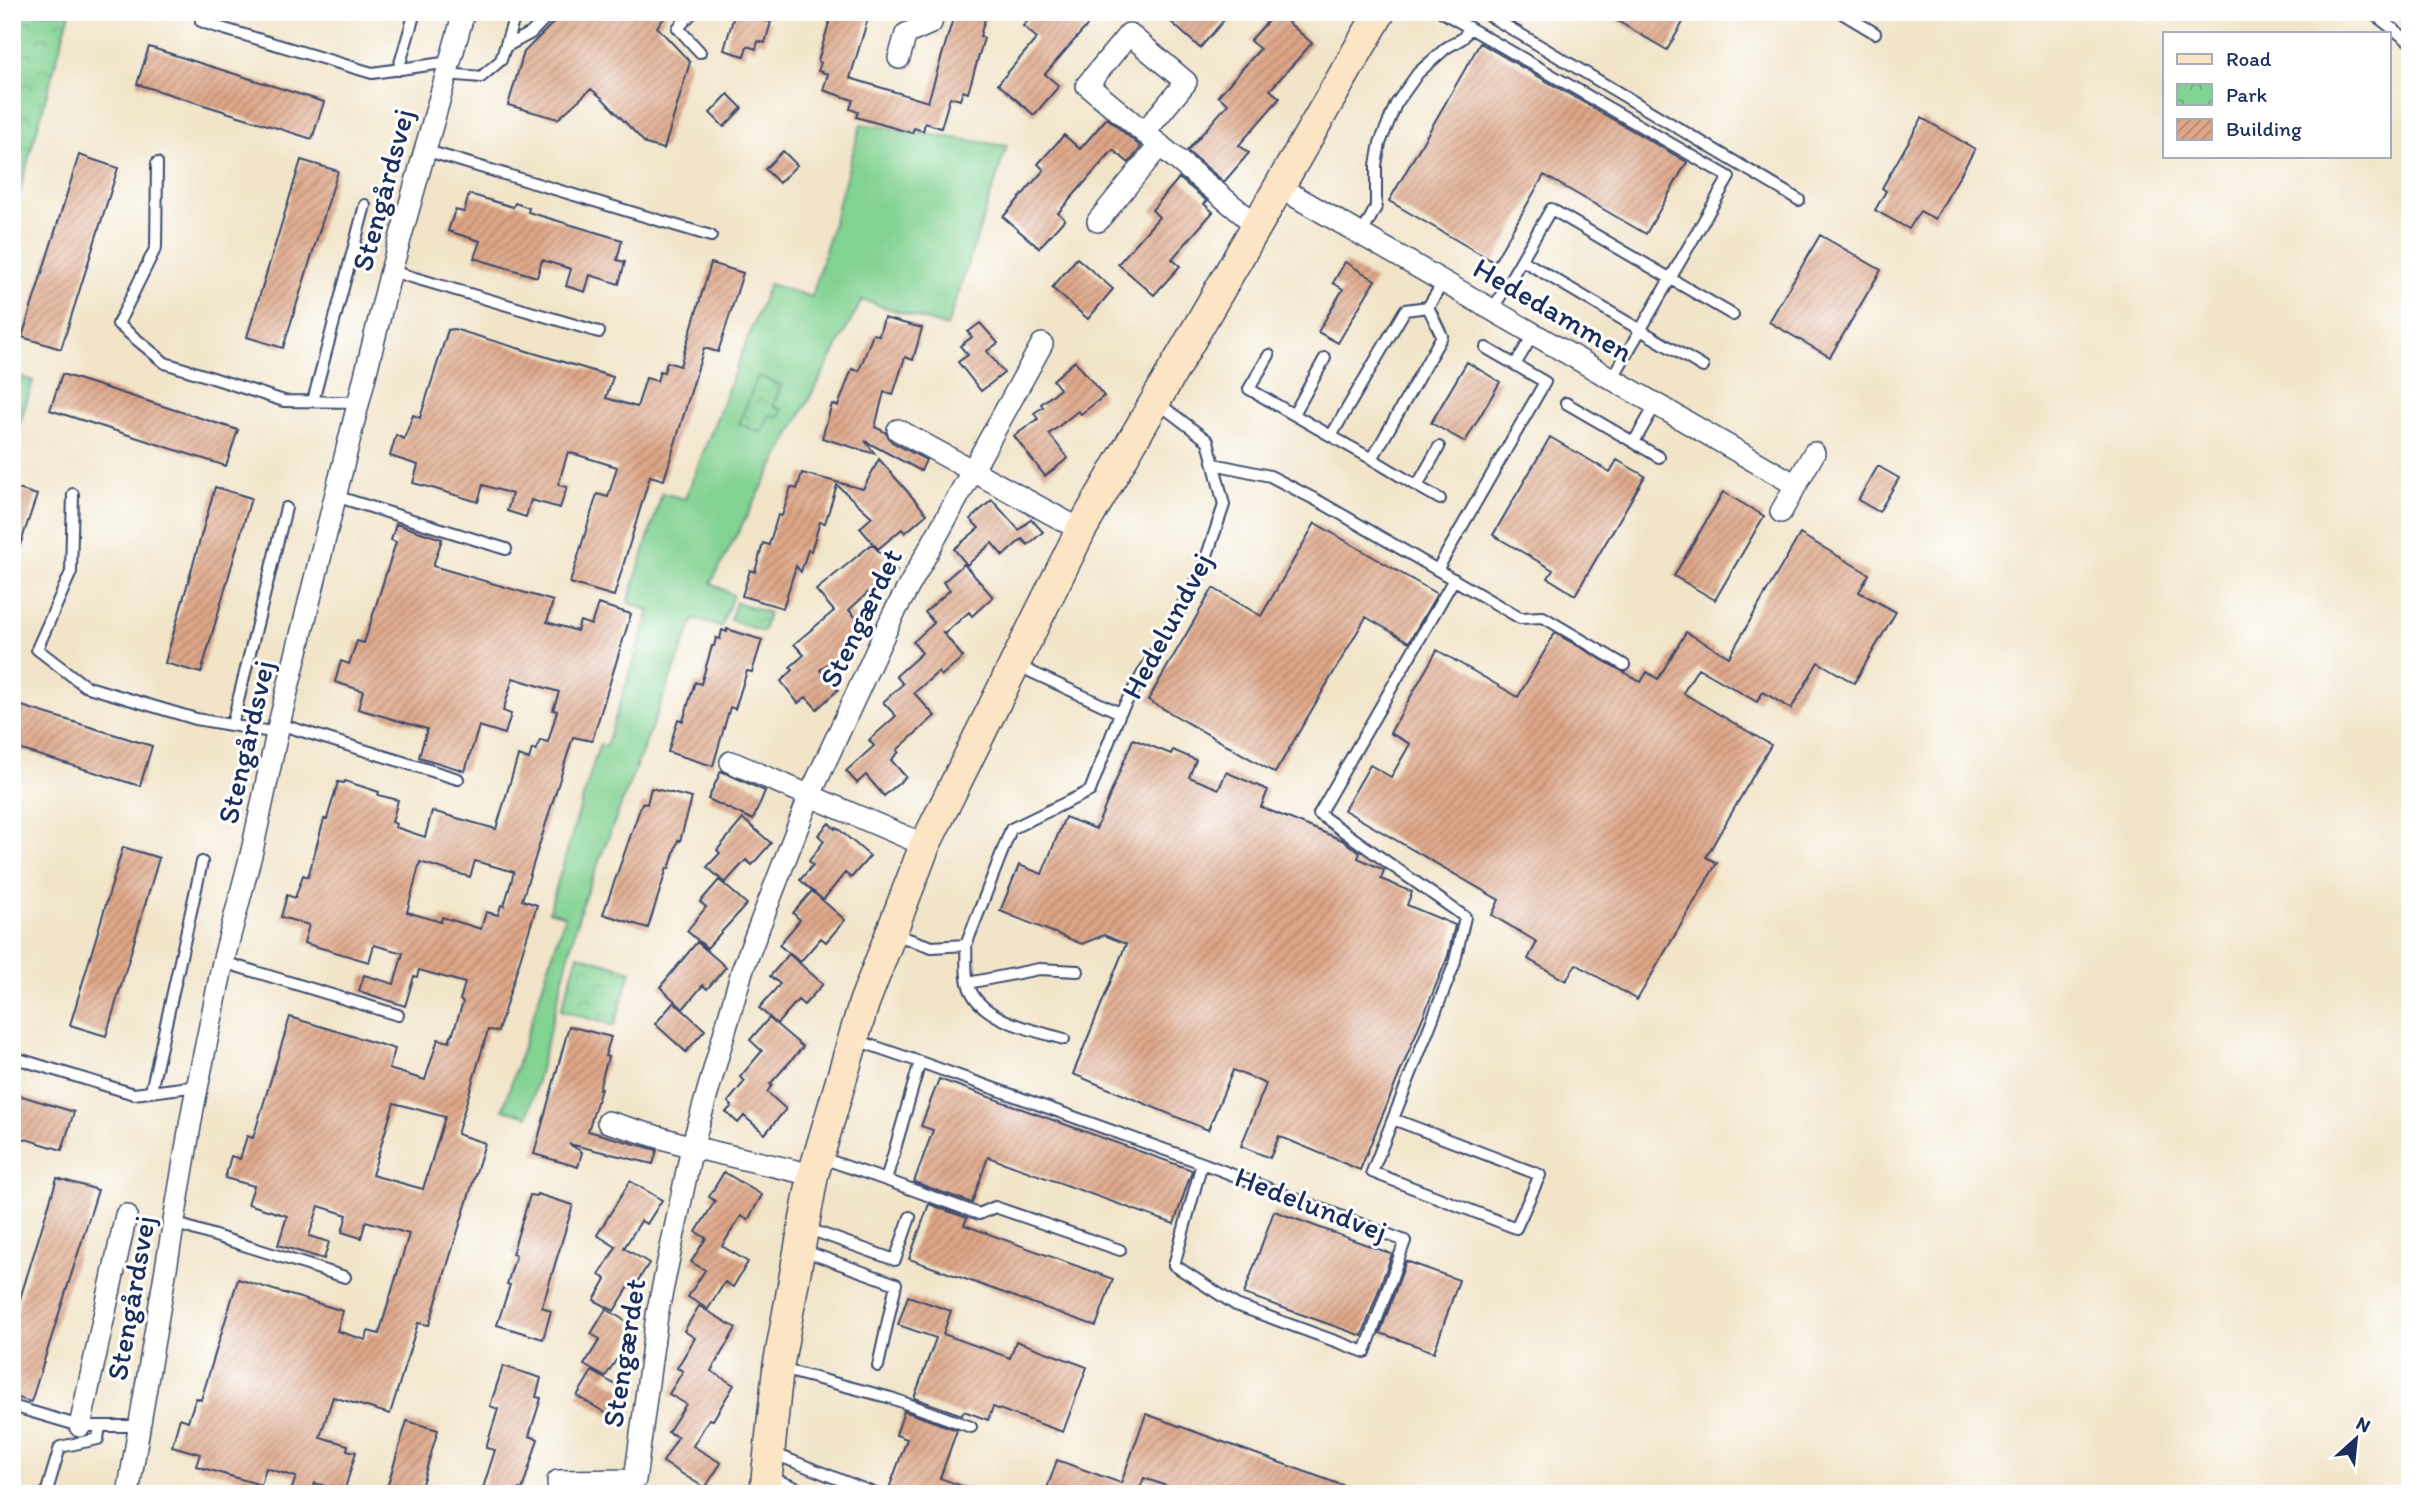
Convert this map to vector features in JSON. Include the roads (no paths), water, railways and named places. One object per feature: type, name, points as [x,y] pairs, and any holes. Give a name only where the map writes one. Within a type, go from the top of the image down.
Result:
[{"type":"street","name":"Stengårdsvej","points":[[128,1494],[198,1086],[223,962],[391,271],[464,12]]},
{"type":"street","points":[[899,58],[906,34],[931,23],[934,12]]},
{"type":"street","points":[[767,1474],[778,1368],[816,1166],[864,1003],[925,845],[1081,530],[1380,12]]},
{"type":"street","points":[[1098,221],[1152,139],[1186,82],[1129,34],[1087,85],[1152,139],[1256,225]]},
{"type":"street","name":"Hededammen","points":[[1279,187],[1796,485]]},
{"type":"street","name":"Stengærdet","points":[[559,1494],[558,1481],[635,1480],[657,1315],[692,1147],[742,971],[810,795],[893,615],[1042,344]]},
{"type":"street","points":[[898,430],[1081,530]]},
{"type":"street","points":[[1781,512],[1814,453]]},
{"type":"street","points":[[731,762],[925,845]]},
{"type":"street","points":[[608,1122],[692,1147],[816,1166]]},
{"type":"street","name":"Stengårdsvej","points":[[90,1426],[126,1215]]},
{"type":"lane","points":[[201,12],[201,21],[211,25],[372,73],[398,69],[448,68],[481,77],[502,60],[516,12]]},
{"type":"lane","points":[[398,69],[415,12]]},
{"type":"lane","points":[[505,47],[531,33],[551,12]]},
{"type":"lane","points":[[693,12],[678,28],[700,52]]},
{"type":"lane","points":[[1442,12],[1729,177],[1612,379]]},
{"type":"lane","points":[[1483,12],[1799,200]]},
{"type":"lane","points":[[1840,12],[1875,33]]},
{"type":"lane","points":[[2371,12],[2410,42]]},
{"type":"lane","points":[[1362,234],[1376,207],[1376,164],[1380,144],[1396,104],[1418,73],[1462,38],[1469,27]]},
{"type":"lane","points":[[424,150],[711,236]]},
{"type":"lane","points":[[158,163],[156,247],[118,324],[165,363],[284,401],[359,402]]},
{"type":"lane","points":[[313,401],[365,205]]},
{"type":"lane","points":[[1493,309],[1551,209],[1733,315]]},
{"type":"lane","points":[[1522,260],[1703,367]]},
{"type":"lane","points":[[391,271],[598,332]]},
{"type":"lane","points":[[1428,307],[1444,281]]},
{"type":"lane","points":[[1331,436],[1405,310],[1428,307]]},
{"type":"lane","points":[[1372,459],[1442,336],[1428,307]]},
{"type":"lane","points":[[1515,365],[1534,333]]},
{"type":"lane","points":[[1437,570],[1545,382],[1486,348]]},
{"type":"lane","points":[[1269,355],[1249,389],[1440,499]]},
{"type":"lane","points":[[1294,414],[1325,358]]},
{"type":"lane","name":"Hedelundvej","points":[[966,944],[1011,829],[1090,791],[1120,713],[1201,573],[1224,505],[1208,441],[1155,400]]},
{"type":"lane","points":[[1566,403],[1659,457]]},
{"type":"lane","points":[[1634,443],[1656,404]]},
{"type":"lane","points":[[1417,486],[1439,447]]},
{"type":"lane","points":[[1214,464],[1270,476],[1520,618],[1543,617],[1625,665]]},
{"type":"lane","points":[[73,494],[71,572],[37,649],[85,686],[196,719],[278,729],[458,779]]},
{"type":"lane","points":[[335,496],[506,549]]},
{"type":"lane","points":[[232,725],[286,508]]},
{"type":"lane","points":[[1393,1119],[1541,1175],[1516,1228],[1372,1172],[1454,965],[1465,917],[1319,814],[1454,579]]},
{"type":"lane","name":"Hedelundvej","points":[[1014,663],[1120,713]]},
{"type":"lane","points":[[151,1091],[202,862]]},
{"type":"lane","points":[[891,933],[932,947],[966,944],[968,983],[975,999],[1003,1020],[1064,1040]]},
{"type":"lane","points":[[223,962],[398,1015]]},
{"type":"lane","points":[[968,983],[1039,969],[1078,971]]},
{"type":"lane","name":"Hedelundvej","points":[[853,1039],[1202,1163],[1405,1241],[1365,1352],[1236,1305],[1174,1265],[1202,1163]]},
{"type":"lane","points":[[12,1057],[134,1094],[198,1086]]},
{"type":"lane","points":[[886,1180],[920,1062]]},
{"type":"lane","points":[[816,1166],[886,1180],[979,1214],[995,1207],[1120,1250]]},
{"type":"lane","points":[[801,1238],[895,1260],[910,1217]]},
{"type":"lane","points":[[174,1223],[345,1277]]},
{"type":"lane","points":[[801,1238],[896,1284],[877,1366]]},
{"type":"lane","points":[[778,1368],[891,1398],[971,1427]]},
{"type":"lane","points":[[12,1406],[90,1426],[139,1426]]},
{"type":"lane","points":[[46,1494],[60,1447],[98,1439],[90,1426]]},
{"type":"lane","points":[[767,1474],[811,1494]]},
{"type":"lane","points":[[767,1474],[876,1494]]}]
